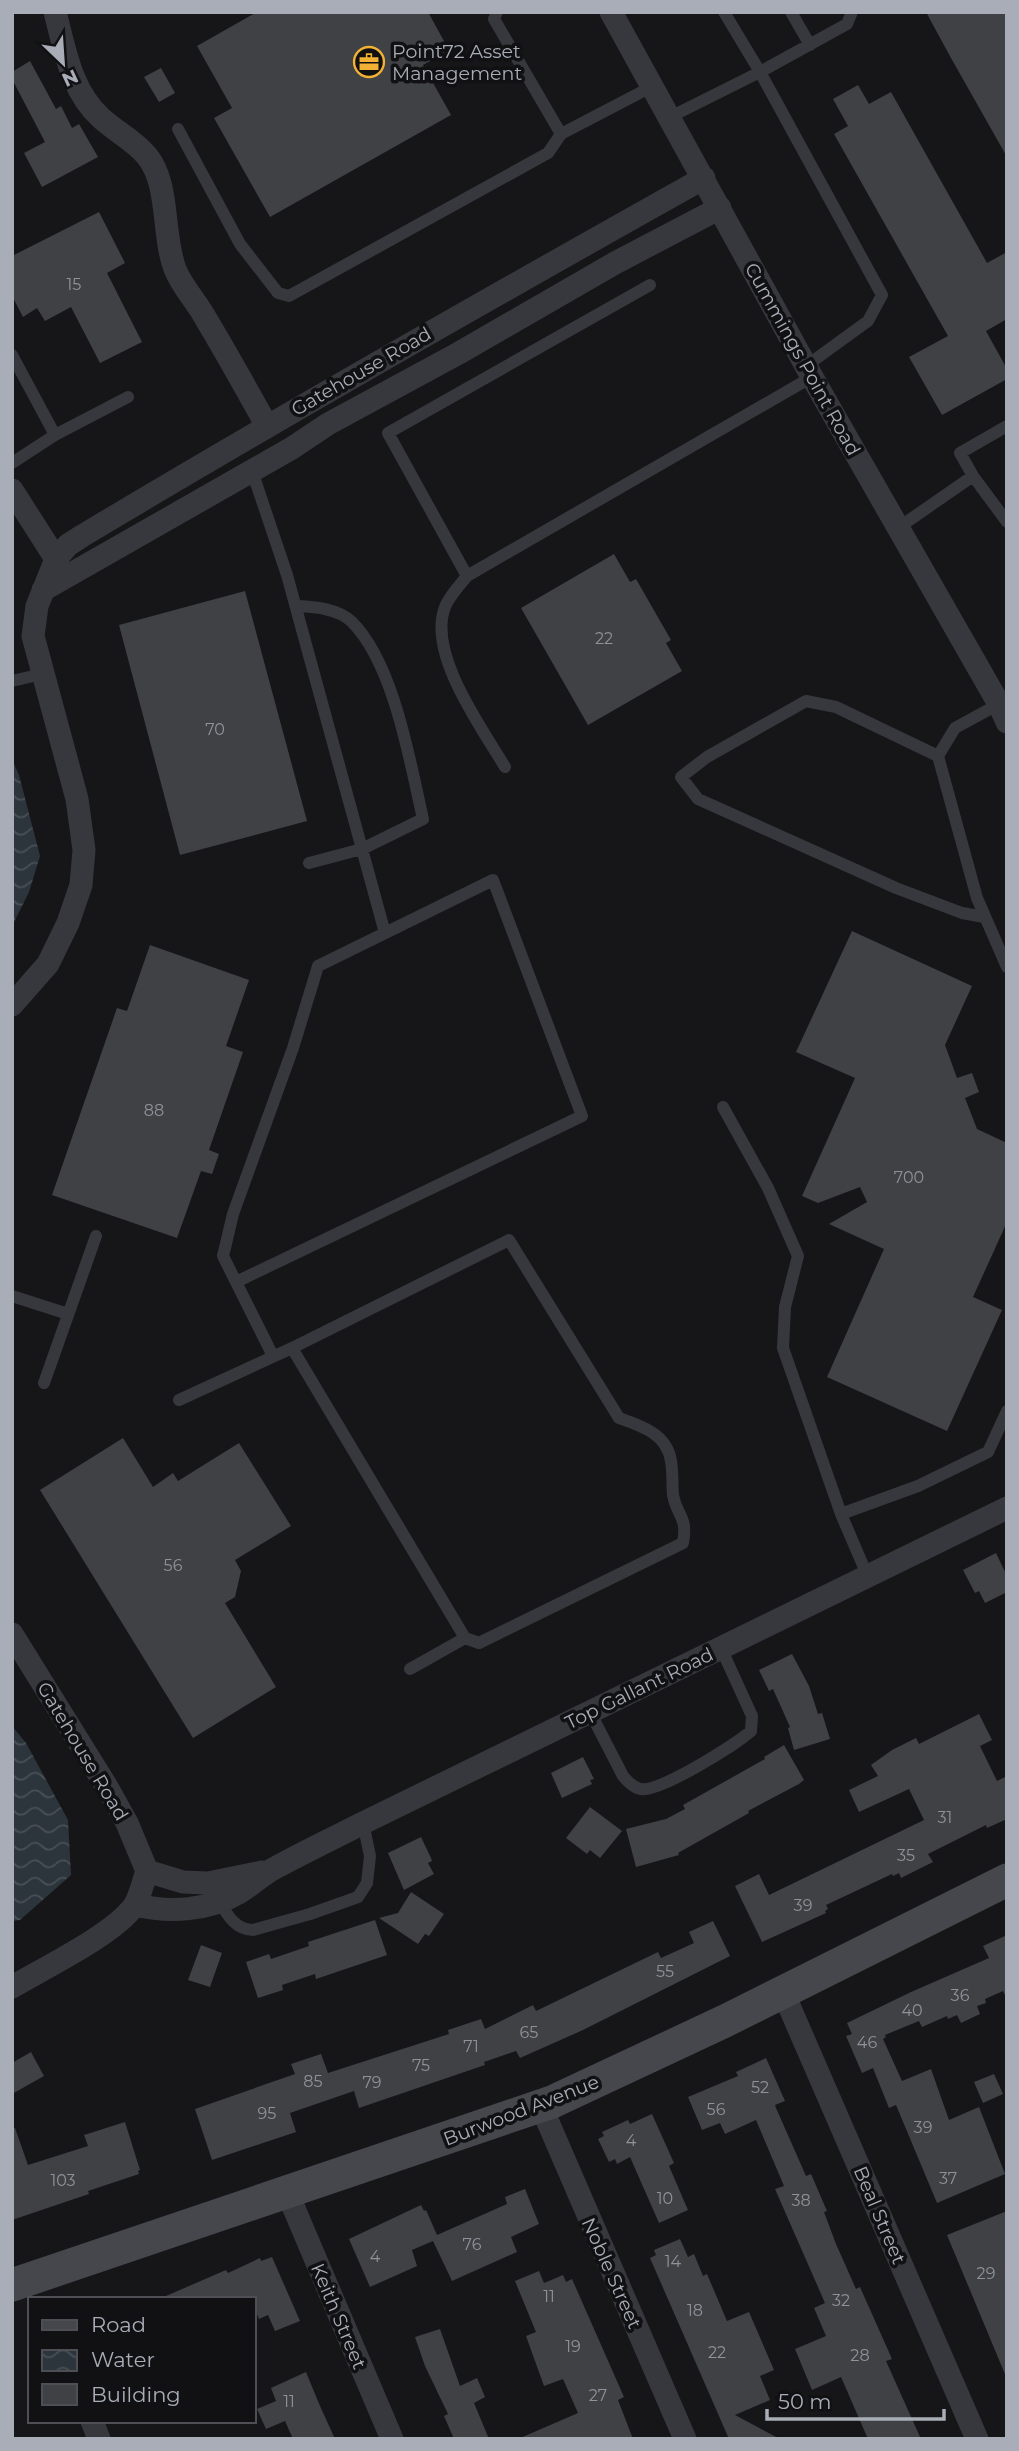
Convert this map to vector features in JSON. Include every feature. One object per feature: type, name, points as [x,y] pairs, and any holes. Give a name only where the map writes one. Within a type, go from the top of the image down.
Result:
[{"type":"street","points":[[55,12],[70,69],[82,95],[101,118],[147,156],[164,201],[167,240],[176,272],[205,316],[267,426]]},
{"type":"street","name":"Cummings Point Road","points":[[611,12],[809,372],[1004,707]]},
{"type":"street","name":"Gatehouse Road","points":[[12,1005],[48,964],[68,923],[81,885],[84,850],[77,799],[41,674],[33,636],[37,606],[56,559],[68,545],[82,536],[267,426],[704,178]]},
{"type":"street","name":"Gatehouse Road","points":[[43,590],[123,542],[252,471],[328,424],[615,263],[720,208]]},
{"type":"street","points":[[12,490],[56,559]]},
{"type":"street","name":"Top Gallant Road","points":[[135,1905],[155,1910],[201,1907],[220,1902],[240,1892],[272,1869],[363,1823],[868,1577],[1004,1516]]},
{"type":"street","name":"Gatehouse Road","points":[[12,1634],[107,1787],[127,1823],[147,1871]]},
{"type":"street","name":"Top Gallant Road","points":[[147,1871],[183,1882],[208,1883],[272,1869]]},
{"type":"street","points":[[12,1987],[117,1922],[135,1905],[147,1871]]},
{"type":"street","name":"Burwood Avenue","points":[[27,2287],[287,2192],[541,2106],[639,2062],[1007,1880]]},
{"type":"street","name":"Beal Street","points":[[783,1992],[978,2439]]},
{"type":"street","name":"Noble Street","points":[[541,2106],[685,2439]]},
{"type":"street","name":"Keith Street","points":[[287,2192],[393,2439]]},
{"type":"lane","points":[[497,12],[495,19],[561,134]]},
{"type":"lane","points":[[505,767],[453,680],[446,655],[442,624],[445,606],[467,576],[809,372],[868,321],[882,295],[760,72],[724,12]]},
{"type":"lane","points":[[791,12],[810,45]]},
{"type":"lane","points":[[670,117],[847,24],[852,12]]},
{"type":"lane","points":[[178,129],[240,244],[278,293],[289,296],[548,153],[561,134],[653,86]]},
{"type":"lane","points":[[467,576],[388,433],[650,285]]},
{"type":"lane","points":[[12,355],[55,435]]},
{"type":"lane","points":[[12,463],[55,435],[128,397]]},
{"type":"lane","points":[[1007,426],[960,453],[973,476],[1007,522]]},
{"type":"lane","points":[[252,471],[296,606],[385,933]]},
{"type":"lane","points":[[898,527],[973,476]]},
{"type":"lane","points":[[296,606],[325,608],[351,620],[379,660],[402,726],[423,819],[362,849],[309,863]]},
{"type":"lane","points":[[12,681],[41,674]]},
{"type":"lane","points":[[984,917],[962,913],[896,888],[698,799],[681,777],[707,757],[806,701],[836,707],[938,756],[984,917],[1007,967]]},
{"type":"lane","points":[[938,756],[956,728],[1004,707]]},
{"type":"lane","points":[[236,1282],[582,1116],[493,880],[318,966],[293,1048],[233,1214],[223,1256],[236,1282],[273,1356]]},
{"type":"lane","points":[[723,1107],[768,1188],[798,1256],[786,1307],[783,1348],[841,1514],[868,1577]]},
{"type":"lane","points":[[44,1383],[96,1236]]},
{"type":"lane","points":[[179,1401],[509,1240],[619,1418],[642,1426],[663,1440],[671,1459],[674,1497],[686,1527],[682,1543],[479,1643],[465,1638],[292,1348]]},
{"type":"lane","points":[[12,1296],[68,1314]]},
{"type":"lane","points":[[841,1514],[918,1486],[988,1452],[1007,1411]]},
{"type":"lane","points":[[410,1669],[465,1638]]},
{"type":"lane","points":[[590,1713],[622,1776],[630,1784],[639,1789],[663,1786],[751,1731],[752,1716],[721,1648]]},
{"type":"lane","points":[[220,1902],[243,1930],[253,1930],[310,1914],[358,1896],[367,1883],[370,1856],[363,1823]]},
{"type":"water","points":[[12,759],[19,775],[40,856],[29,892],[12,926]]},
{"type":"water","points":[[12,1726],[26,1743],[68,1820],[71,1875],[20,1920],[12,1921]]},
{"type":"building","points":[[257,12],[428,12],[449,50],[423,65],[451,115],[270,217],[214,118],[232,108],[197,46]]},
{"type":"building","points":[[926,12],[1007,12],[1007,157],[951,58]]},
{"type":"building","points":[[30,61],[56,109],[61,106],[72,128],[79,124],[98,157],[42,187],[24,153],[45,142],[12,79],[12,72]]},
{"type":"building","points":[[161,68],[175,93],[159,102],[144,77]]},
{"type":"building","points":[[858,85],[869,104],[891,92],[987,263],[1007,252],[1007,319],[986,331],[1007,369],[1007,379],[942,415],[909,357],[948,336],[834,134],[848,126],[833,99]]},
{"type":"building","points":[[99,212],[125,263],[107,273],[142,342],[100,363],[71,307],[45,321],[37,308],[23,317],[12,296],[12,256]]},
{"type":"building","points":[[614,554],[630,582],[636,579],[671,640],[666,643],[682,671],[588,725],[521,608]]},
{"type":"building","points":[[245,591],[307,821],[180,855],[119,625]]},
{"type":"building","points":[[852,931],[972,986],[945,1045],[957,1078],[972,1073],[979,1092],[965,1098],[977,1129],[1007,1143],[1007,1222],[973,1297],[1002,1310],[947,1431],[827,1377],[884,1249],[829,1224],[867,1202],[860,1187],[818,1203],[802,1196],[855,1078],[796,1052]]},
{"type":"building","points":[[150,945],[249,980],[226,1046],[243,1052],[209,1150],[219,1154],[212,1174],[201,1171],[177,1238],[52,1195],[117,1008],[127,1011]]},
{"type":"building","points":[[123,1438],[153,1487],[173,1473],[178,1481],[239,1443],[291,1526],[235,1560],[241,1571],[235,1597],[225,1603],[276,1687],[193,1738],[40,1490]]},
{"type":"building","points":[[996,1553],[1007,1576],[1007,1592],[985,1603],[979,1591],[975,1593],[963,1570]]},
{"type":"building","points":[[792,1654],[809,1686],[818,1714],[822,1713],[830,1739],[794,1750],[788,1728],[790,1727],[773,1689],[769,1691],[759,1670]]},
{"type":"building","points":[[979,1714],[992,1740],[980,1746],[997,1781],[1007,1776],[1007,1819],[987,1828],[986,1825],[928,1854],[933,1862],[901,1878],[899,1873],[893,1876],[892,1874],[826,1905],[826,1913],[762,1942],[735,1886],[759,1874],[769,1895],[924,1820],[909,1789],[859,1812],[849,1790],[878,1776],[871,1765],[892,1750],[916,1738],[919,1744]]},
{"type":"building","points":[[784,1745],[804,1780],[678,1853],[679,1855],[636,1867],[626,1829],[666,1819],[685,1809],[683,1805],[765,1759],[764,1757]]},
{"type":"building","points":[[583,1757],[594,1779],[590,1780],[592,1784],[562,1798],[551,1773]]},
{"type":"building","points":[[590,1807],[622,1831],[600,1858],[590,1850],[587,1854],[566,1838]]},
{"type":"building","points":[[421,1837],[431,1858],[432,1861],[428,1863],[434,1874],[404,1890],[388,1853]]},
{"type":"building","points":[[411,1892],[444,1914],[429,1936],[425,1934],[418,1944],[379,1918],[398,1913]]},
{"type":"building","points":[[375,1920],[387,1955],[316,1979],[315,1974],[282,1985],[283,1990],[258,1998],[246,1962],[269,1954],[271,1959],[309,1946],[308,1942]]},
{"type":"building","points":[[713,1921],[730,1956],[583,2030],[520,2058],[516,2051],[484,2062],[485,2065],[359,2108],[354,2091],[290,2113],[296,2132],[212,2160],[195,2109],[295,2074],[291,2064],[321,2054],[328,2073],[449,2034],[448,2030],[481,2019],[485,2029],[533,2005],[536,2011],[658,1952],[661,1958],[694,1943],[689,1932]]},
{"type":"building","points":[[1007,1935],[1007,1999],[1003,1991],[985,1999],[986,2003],[977,2006],[980,2014],[961,2023],[957,2015],[948,2019],[947,2016],[922,2027],[919,2021],[885,2035],[883,2039],[902,2081],[931,2069],[949,2120],[979,2107],[1005,2174],[937,2203],[896,2105],[889,2108],[873,2068],[862,2073],[846,2036],[852,2034],[847,2023],[989,1958],[983,1946]]},
{"type":"building","points":[[201,1945],[222,1953],[210,1987],[188,1980]]},
{"type":"building","points":[[31,2052],[44,2076],[12,2094],[12,2063]]},
{"type":"building","points":[[766,2058],[785,2101],[775,2105],[776,2108],[806,2176],[811,2174],[827,2211],[824,2212],[836,2244],[856,2289],[860,2287],[892,2359],[886,2361],[921,2439],[868,2439],[841,2377],[812,2390],[795,2349],[826,2336],[814,2308],[825,2303],[775,2189],[784,2186],[756,2120],[725,2134],[720,2123],[702,2130],[688,2097],[738,2076],[736,2072]]},
{"type":"building","points":[[994,2074],[1003,2094],[983,2103],[974,2082]]},
{"type":"building","points":[[652,2114],[674,2163],[669,2166],[688,2210],[659,2223],[630,2157],[617,2164],[615,2159],[609,2162],[598,2139],[604,2136],[602,2132],[628,2120],[630,2124]]},
{"type":"building","points":[[125,2122],[139,2174],[12,2220],[12,2128],[15,2128],[28,2165],[88,2146],[84,2135]]},
{"type":"building","points":[[525,2189],[539,2224],[511,2237],[517,2252],[452,2281],[433,2241],[412,2250],[417,2266],[370,2287],[349,2239],[421,2205],[437,2235],[507,2204],[505,2197]]},
{"type":"building","points":[[1007,2211],[1007,2379],[947,2235]]},
{"type":"building","points":[[680,2239],[688,2257],[694,2254],[703,2276],[707,2274],[727,2321],[749,2312],[774,2370],[760,2376],[770,2400],[735,2415],[780,2439],[729,2439],[650,2258],[656,2255],[654,2250]]},
{"type":"building","points":[[272,2257],[300,2321],[275,2331],[268,2315],[259,2319],[256,2297],[164,2297],[226,2270],[228,2273],[260,2258],[261,2261]]},
{"type":"building","points":[[539,2271],[544,2283],[563,2275],[566,2282],[572,2279],[624,2397],[618,2400],[633,2439],[518,2439],[578,2413],[563,2379],[544,2386],[526,2336],[536,2332],[515,2281]]},
{"type":"building","points":[[440,2329],[460,2386],[477,2378],[485,2397],[474,2403],[489,2439],[454,2439],[444,2416],[448,2414],[425,2366],[415,2337]]},
{"type":"building","points":[[306,2372],[335,2439],[293,2439],[285,2421],[266,2429],[257,2409],[276,2401],[271,2388]]},
{"type":"place","name":"Point72 Asset Management","points":[[369,62]]}]
